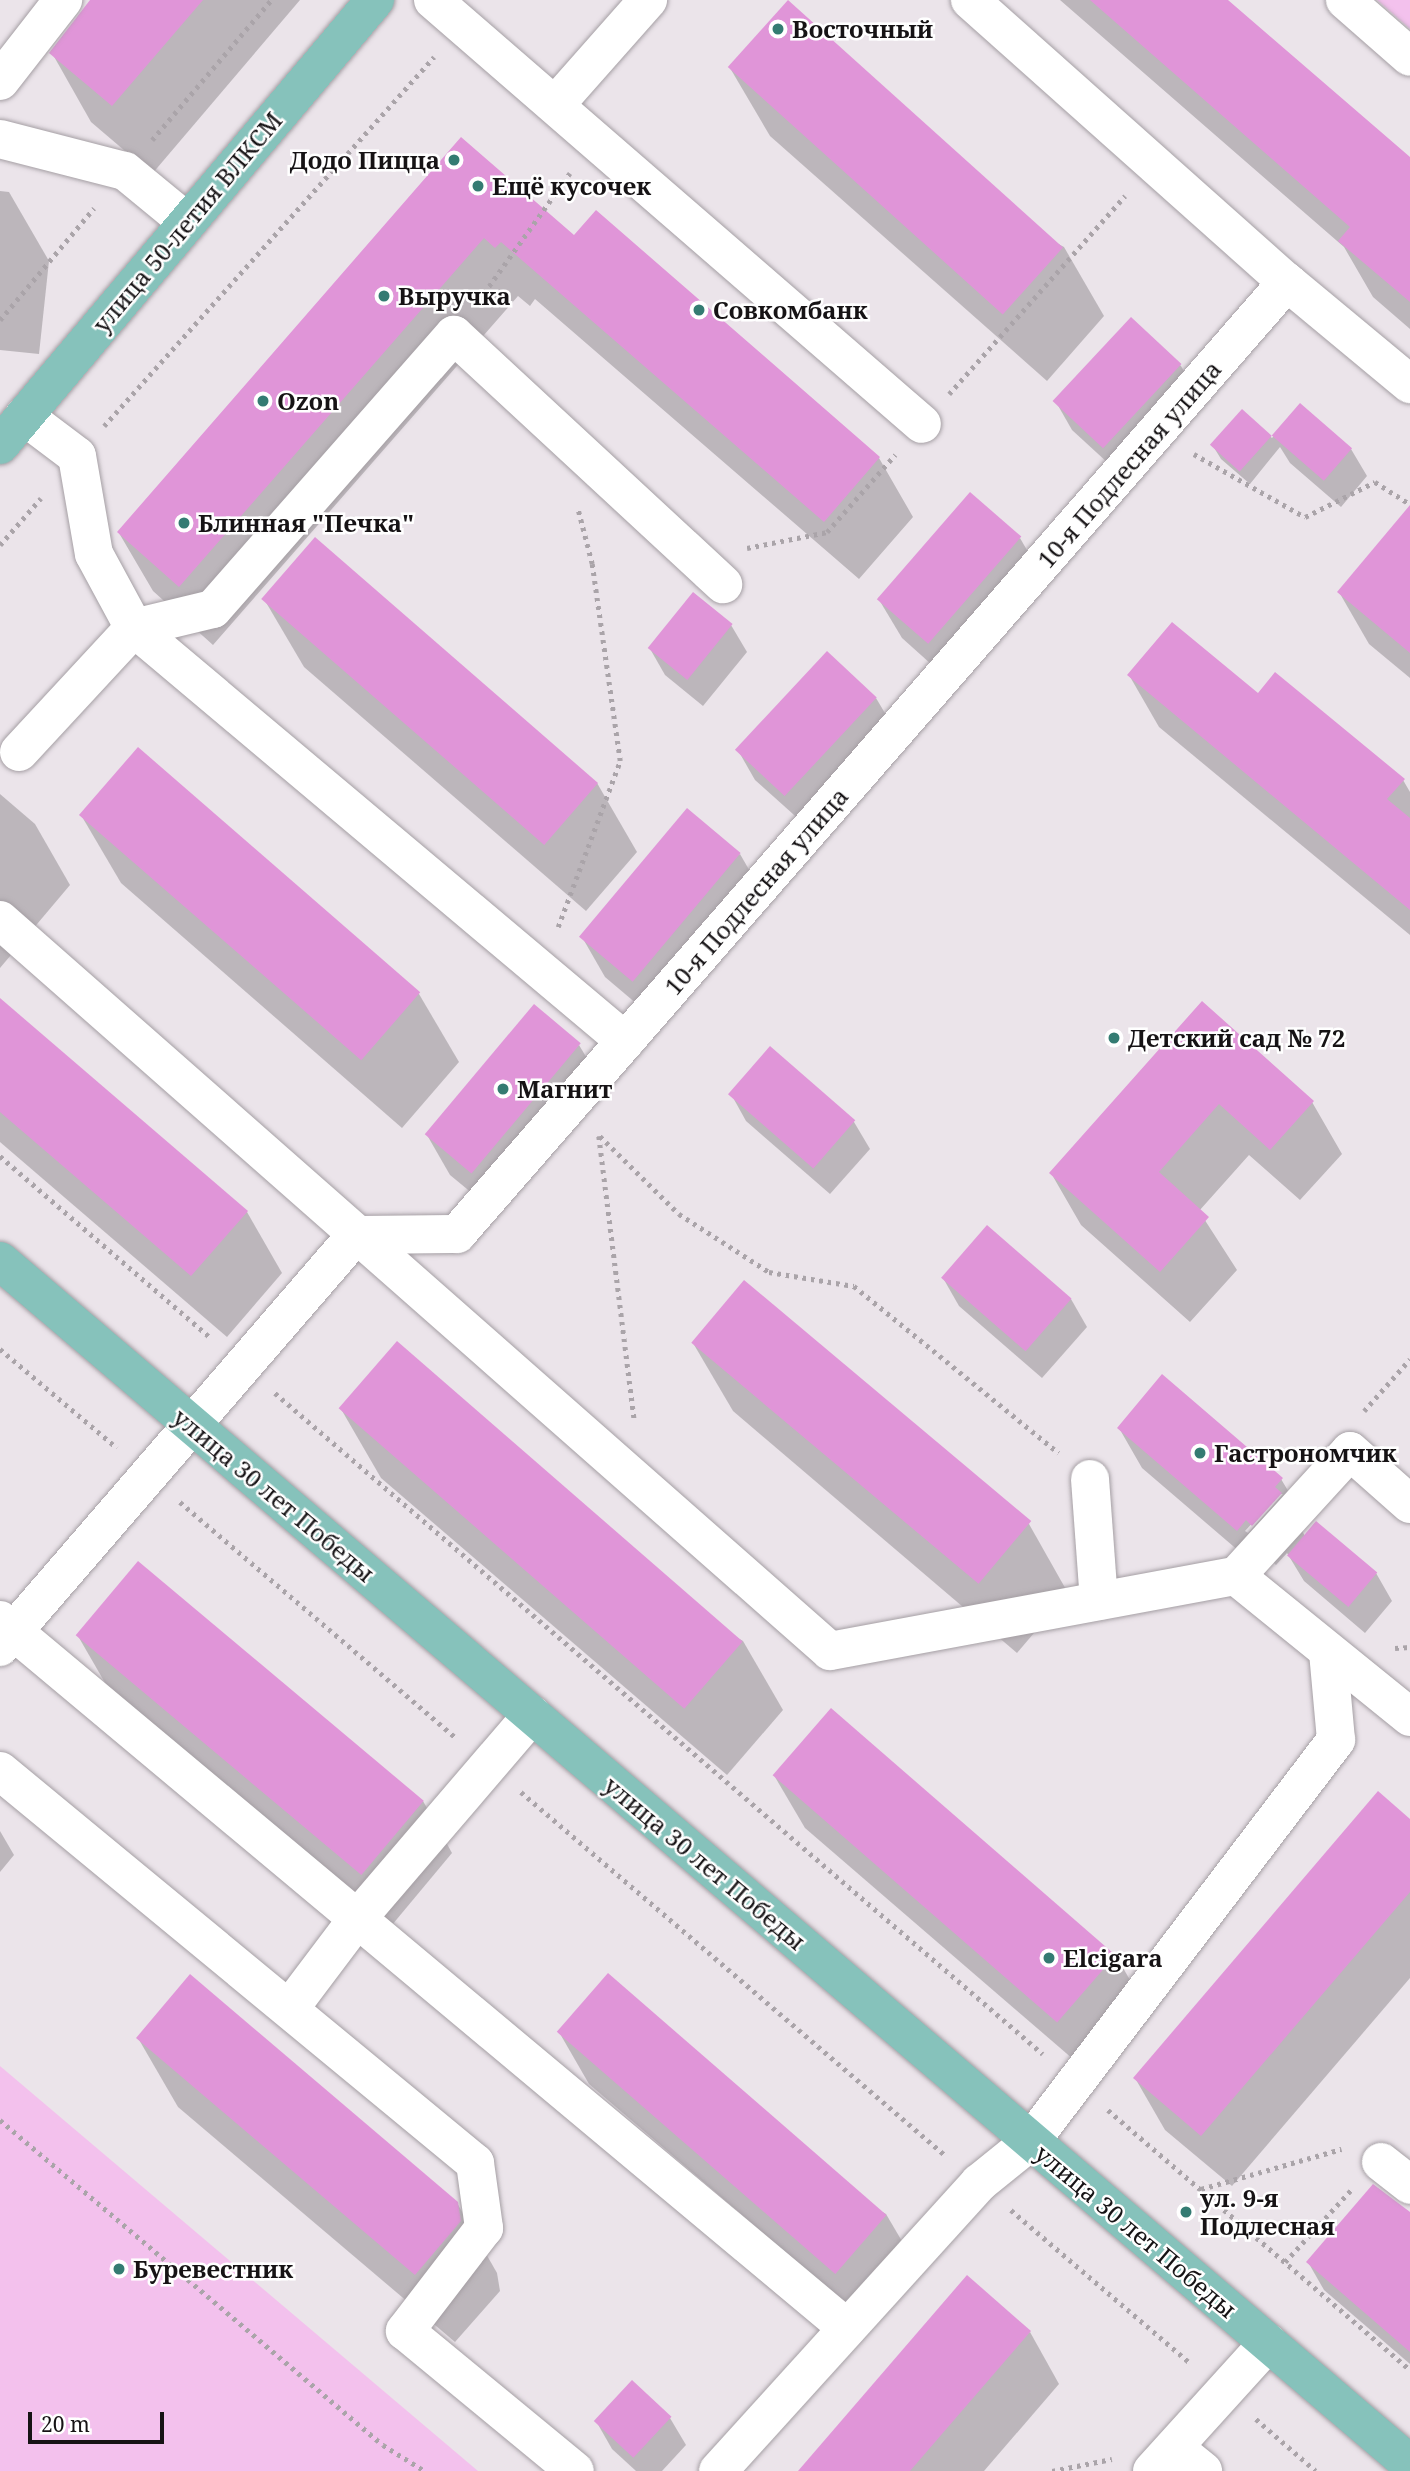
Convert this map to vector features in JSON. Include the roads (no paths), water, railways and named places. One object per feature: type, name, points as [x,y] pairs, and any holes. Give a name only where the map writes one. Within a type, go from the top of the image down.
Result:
[{"type":"main road","name":"улица 50-летия ВЛКСМ","points":[[12,431],[375,0]]},
{"type":"main road","name":"улица 30 лет Победы","points":[[0,1261],[1410,2464]]},
{"type":"street","points":[[0,81],[63,0]]},
{"type":"street","points":[[433,0],[922,424]]},
{"type":"street","points":[[556,104],[649,0]]},
{"type":"street","points":[[970,0],[1287,282],[1410,384]]},
{"type":"street","points":[[1345,0],[1410,57]]},
{"type":"street","points":[[0,139],[125,171],[187,222]]},
{"type":"street","name":"10-я Подлесная улица","points":[[356,1235],[457,1234],[1287,282]]},
{"type":"street","points":[[19,752],[134,628],[213,609],[454,335],[723,584]]},
{"type":"street","points":[[12,431],[77,456],[94,554],[134,628],[625,1041]]},
{"type":"street","points":[[0,920],[830,1651],[1236,1576],[1350,1451],[1410,1504]]},
{"type":"street","points":[[356,1235],[149,1476],[5,1633],[357,1919],[847,2328]]},
{"type":"street","points":[[1090,1479],[1100,1601]]},
{"type":"street","points":[[1236,1576],[1410,1717]]},
{"type":"street","points":[[719,2471],[979,2183],[1031,2141],[1073,2080],[1336,1740],[1328,1652]]},
{"type":"street","points":[[290,2008],[357,1919],[487,1764],[532,1715]]},
{"type":"street","points":[[0,1771],[475,2163],[484,2228],[405,2331],[575,2471]]},
{"type":"street","points":[[1177,2464],[1227,2394],[1269,2343]]},
{"type":"place","name":"Восточный","points":[[778,29]]},
{"type":"place","name":"Додо Пицца","points":[[454,160]]},
{"type":"place","name":"Ещё кусочек","points":[[478,186]]},
{"type":"place","name":"Выручка","points":[[384,296]]},
{"type":"place","name":"Совкомбанк","points":[[699,310]]},
{"type":"place","name":"Ozon","points":[[263,401]]},
{"type":"place","name":"Блинная \"Печка\"","points":[[184,523]]},
{"type":"place","name":"Детский сад № 72","points":[[1114,1038]]},
{"type":"place","name":"Магнит","points":[[503,1089]]},
{"type":"place","name":"Гастрономчик","points":[[1200,1453]]},
{"type":"place","name":"Elcigara","points":[[1049,1958]]},
{"type":"place","name":"ул. 9-я Подлесная","points":[[1186,2212]]},
{"type":"place","name":"Буревестник","points":[[119,2269]]}]
